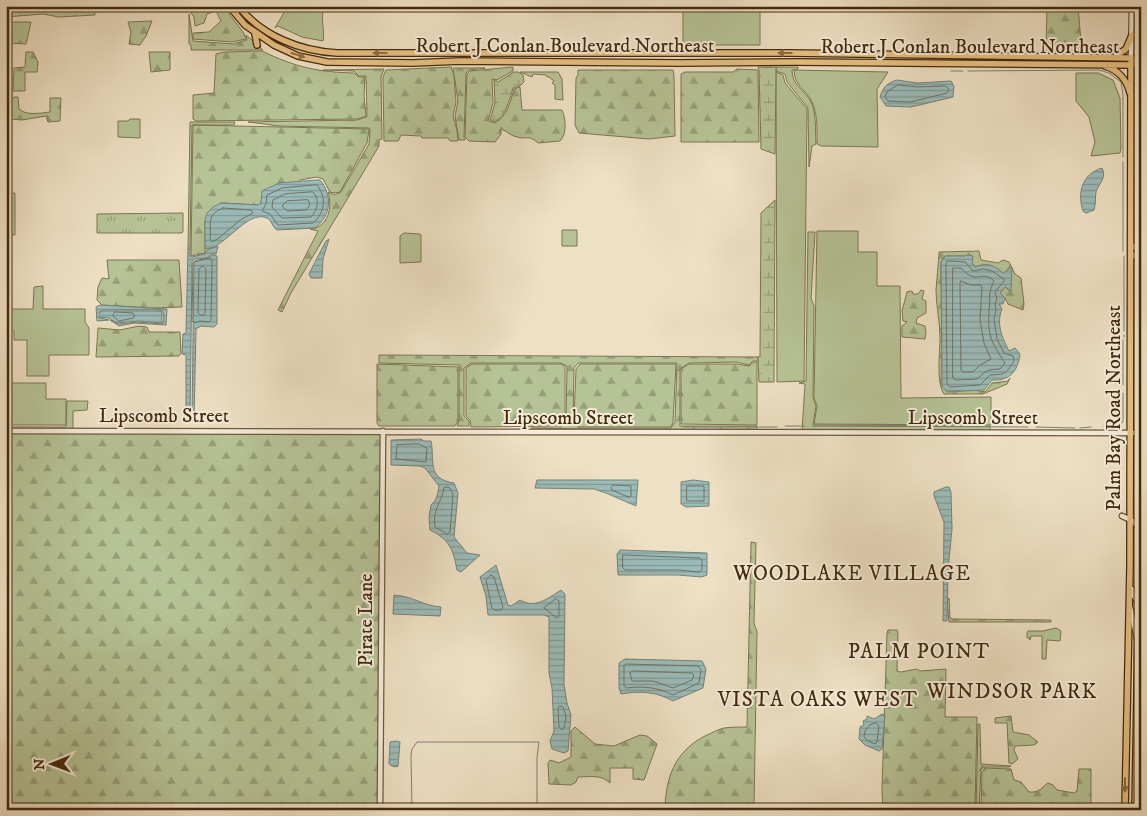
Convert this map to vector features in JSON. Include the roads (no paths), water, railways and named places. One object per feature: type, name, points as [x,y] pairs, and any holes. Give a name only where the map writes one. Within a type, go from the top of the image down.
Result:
[{"type":"main road","name":"Robert J Conlan Boulevard Northeast","points":[[229,6],[254,32],[287,52],[327,62],[1081,63],[1132,65],[1141,61]]},
{"type":"main road","name":"Robert J Conlan Boulevard Northeast","points":[[238,6],[260,26],[278,38],[300,47],[327,53],[790,53],[1114,57],[1131,58],[1141,61]]},
{"type":"main road","points":[[254,32],[258,45]]},
{"type":"main road","points":[[1114,57],[1126,49],[1132,35]]},
{"type":"main road","points":[[1018,56],[1018,63]]},
{"type":"main road","points":[[1081,63],[1085,57]]},
{"type":"main road","name":"Palm Bay Road Northeast","points":[[1125,810],[1130,583],[1131,58]]},
{"type":"main road","points":[[1141,61],[1141,108]]},
{"type":"main road","points":[[1095,64],[1110,67],[1119,73],[1129,88],[1132,102]]},
{"type":"main road","name":"Palm Bay Road Northeast","points":[[1135,810],[1140,529],[1141,128]]},
{"type":"main road","points":[[1131,160],[1140,173]]},
{"type":"main road","points":[[1126,763],[1135,769]]},
{"type":"main road","points":[[1126,763],[1135,777]]},
{"type":"street","name":"Palm Bay Road Northeast","points":[[1131,58],[1132,6]]},
{"type":"street","points":[[1141,47],[1141,61]]},
{"type":"street","points":[[1131,244],[1140,253]]},
{"type":"street","points":[[1131,253],[1140,263]]},
{"type":"street","name":"Lipscomb Street","points":[[6,431],[1140,433]]},
{"type":"street","name":"Pirate Lane","points":[[380,810],[382,431]]},
{"type":"street","points":[[1122,516],[1140,529]]},
{"type":"street","points":[[1130,567],[1139,574]]},
{"type":"street","points":[[1130,583],[1132,593],[1139,604]]},
{"type":"street","points":[[1129,606],[1139,642]]},
{"type":"water","points":[[897,80],[917,83],[951,81],[954,86],[953,97],[911,107],[886,106],[880,97],[881,94],[886,86]]},
{"type":"water","points":[[1102,168],[1104,175],[1096,192],[1094,210],[1086,213],[1083,211],[1081,204],[1083,185],[1090,175]]},
{"type":"water","points":[[320,180],[327,192],[328,205],[324,218],[315,228],[277,230],[269,219],[259,217],[244,224],[220,243],[205,249],[205,221],[207,213],[213,207],[221,203],[258,205],[261,203],[262,191],[279,183]]},
{"type":"water","points":[[329,239],[323,259],[322,278],[311,278],[309,274],[326,241]]},
{"type":"water","points":[[218,246],[216,254],[212,254],[207,258],[194,259],[192,262],[190,419],[186,419],[186,355],[182,354],[183,334],[186,333],[188,249],[192,257],[205,254],[207,250]]},
{"type":"water","points":[[213,255],[217,256],[217,324],[214,327],[201,326],[196,329],[194,419],[192,420],[194,262],[207,259]]},
{"type":"water","points":[[945,256],[973,256],[972,263],[975,267],[990,265],[1003,273],[1012,267],[1011,291],[1005,287],[1000,293],[1005,298],[1003,304],[999,304],[1002,309],[1000,325],[1002,336],[1009,351],[1015,348],[1020,354],[1012,374],[1004,379],[992,380],[984,390],[947,392],[942,386],[941,262]]},
{"type":"water","points":[[100,305],[167,309],[166,325],[134,323],[119,326],[110,320],[118,324],[138,322],[162,324],[164,320],[163,311],[158,310],[103,310],[97,313],[97,317],[109,320],[97,321],[96,307]]},
{"type":"water","points":[[103,311],[158,311],[162,312],[162,323],[138,321],[116,323],[109,318],[99,317],[99,313]]},
{"type":"water","points":[[421,439],[431,441],[435,473],[445,481],[454,483],[458,493],[454,537],[467,553],[480,555],[461,572],[457,570],[454,556],[449,546],[442,538],[430,530],[429,517],[431,505],[436,499],[439,486],[425,468],[420,466],[391,465],[391,440]]},
{"type":"water","points":[[537,480],[638,480],[636,506],[594,489],[535,488]]},
{"type":"water","points":[[693,480],[709,482],[709,506],[686,507],[681,504],[681,482]]},
{"type":"water","points":[[949,487],[951,492],[952,529],[948,570],[947,621],[943,621],[944,522],[934,492]]},
{"type":"water","points":[[620,550],[707,553],[707,575],[702,577],[618,575],[617,554]]},
{"type":"water","points":[[496,565],[508,605],[511,606],[520,600],[531,604],[541,602],[561,590],[565,594],[564,684],[571,715],[568,751],[564,753],[552,749],[550,741],[554,731],[552,688],[549,673],[549,617],[544,615],[488,615],[486,596],[480,577]]},
{"type":"water","points":[[394,595],[441,607],[440,616],[393,614]]},
{"type":"water","points":[[625,659],[702,661],[706,669],[703,688],[673,701],[660,695],[647,693],[621,694],[619,688],[619,663]]},
{"type":"water","points":[[882,714],[885,715],[882,749],[879,751],[865,745],[859,739],[860,727],[864,725],[863,721],[867,719],[867,716],[874,719]]},
{"type":"water","points":[[390,742],[400,742],[398,766],[395,767],[389,764]]},
{"type":"waterway","points":[[968,71],[1099,70],[1109,73],[1121,82],[1123,95],[1123,157]]},
{"type":"waterway","points":[[951,71],[963,71]]},
{"type":"waterway","points":[[1123,162],[1123,251]]},
{"type":"waterway","points":[[1124,256],[1124,331]]},
{"type":"waterway","points":[[1123,340],[1123,385]]},
{"type":"waterway","points":[[1104,426],[1120,426],[1123,421],[1123,393]]},
{"type":"waterway","points":[[785,426],[805,426]]},
{"type":"waterway","points":[[813,426],[1028,427]]},
{"type":"waterway","points":[[683,427],[777,427]]},
{"type":"waterway","points":[[1036,427],[1075,428]]},
{"type":"waterway","points":[[1080,428],[1091,427]]},
{"type":"waterway","points":[[412,810],[411,755],[412,749],[417,742],[539,742],[537,757],[537,810]]},
{"type":"district","name":"WOODLAKE VILLAGE","points":[[852,574]]},
{"type":"district","name":"PALM POINT","points":[[919,652]]},
{"type":"district","name":"WINDSOR PARK","points":[[1012,692]]},
{"type":"district","name":"VISTA OAKS WEST","points":[[818,700]]}]
